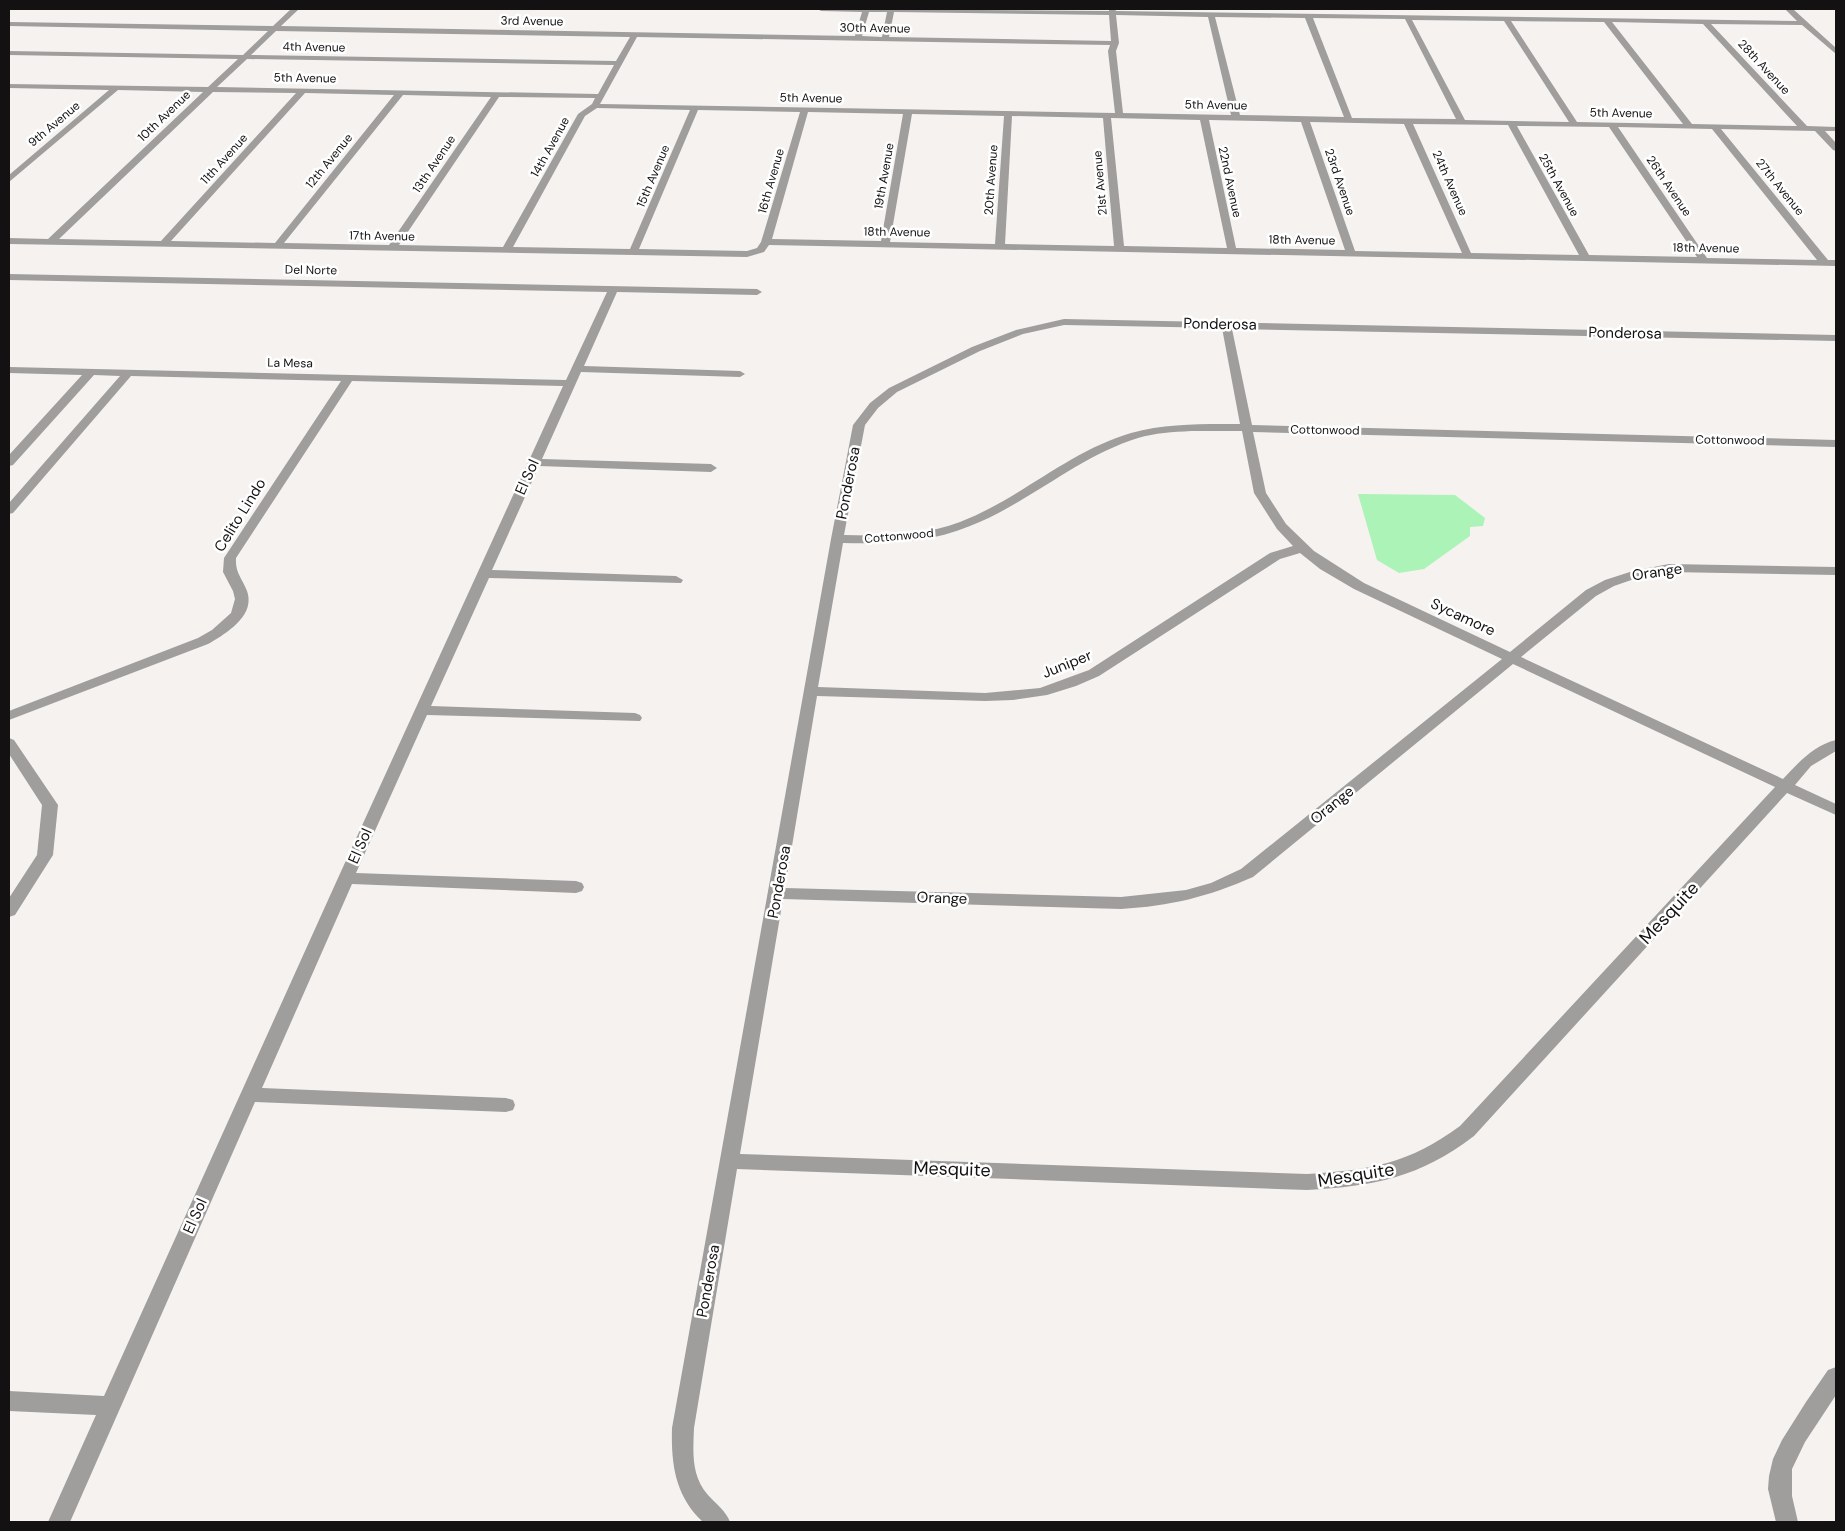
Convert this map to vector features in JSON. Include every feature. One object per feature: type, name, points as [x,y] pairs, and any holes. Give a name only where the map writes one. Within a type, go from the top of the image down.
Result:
[{"type":"lane","name":"10th Avenue","points":[[50,242],[295,9]]},
{"type":"lane","points":[[821,9],[1113,11],[1308,16],[1805,23]]},
{"type":"lane","points":[[858,39],[866,9]]},
{"type":"lane","points":[[885,39],[891,9]]},
{"type":"lane","points":[[1790,9],[1836,52]]},
{"type":"lane","points":[[1113,11],[1115,42],[1112,51],[1119,116]]},
{"type":"lane","points":[[1210,14],[1236,118]]},
{"type":"lane","points":[[1308,16],[1349,120]]},
{"type":"lane","points":[[1407,17],[1462,122]]},
{"type":"lane","points":[[1506,19],[1575,125]]},
{"type":"lane","points":[[1606,20],[1690,127]]},
{"type":"lane","name":"28th Avenue","points":[[1705,22],[1805,129]]},
{"type":"lane","name":"3rd Avenue","points":[[9,24],[635,34]]},
{"type":"lane","name":"30th Avenue","points":[[635,34],[658,36],[1115,42]]},
{"type":"lane","name":"14th Avenue","points":[[506,250],[582,114],[595,106],[635,34]]},
{"type":"lane","name":"4th Avenue","points":[[9,53],[619,63]]},
{"type":"lane","name":"5th Avenue","points":[[9,86],[601,96]]},
{"type":"lane","points":[[9,96],[21,86]]},
{"type":"lane","name":"9th Avenue","points":[[9,179],[116,88]]},
{"type":"lane","name":"11th Avenue","points":[[164,244],[303,91]]},
{"type":"lane","name":"12th Avenue","points":[[277,246],[401,92]]},
{"type":"lane","name":"13th Avenue","points":[[392,248],[497,94]]},
{"type":"lane","name":"5th Avenue","points":[[595,106],[1836,130]]},
{"type":"lane","name":"15th Avenue","points":[[633,253],[695,108]]},
{"type":"lane","name":"16th Avenue","points":[[755,253],[764,247],[766,242],[805,110]]},
{"type":"lane","name":"19th Avenue","points":[[885,244],[908,112]]},
{"type":"lane","name":"20th Avenue","points":[[1000,247],[1008,114]]},
{"type":"lane","name":"21st Avenue","points":[[1107,116],[1119,249]]},
{"type":"lane","name":"22nd Avenue","points":[[1204,118],[1232,251]]},
{"type":"lane","name":"23rd Avenue","points":[[1305,120],[1351,253]]},
{"type":"lane","name":"24th Avenue","points":[[1408,122],[1468,256]]},
{"type":"lane","name":"25th Avenue","points":[[1511,123],[1586,258]]},
{"type":"lane","name":"26th Avenue","points":[[1612,125],[1704,260]]},
{"type":"lane","name":"27th Avenue","points":[[1715,127],[1825,262]]},
{"type":"lane","points":[[1818,129],[1836,148]]},
{"type":"lane","name":"17th Avenue","points":[[9,241],[733,256],[755,253]]},
{"type":"lane","name":"18th Avenue","points":[[766,242],[1836,263]]},
{"type":"lane","name":"Del Norte","points":[[9,277],[757,292]]},
{"type":"lane","name":"El Sol","points":[[59,1522],[346,878],[613,288]]},
{"type":"lane","name":"Ponderosa","points":[[719,1522],[700,1506],[686,1482],[682,1457],[683,1428],[837,539],[858,425],[865,413],[877,401],[893,390],[1012,333],[1036,326],[1078,321],[1836,338]]},
{"type":"lane","name":"Sycamore","points":[[1226,324],[1248,428],[1257,482],[1263,499],[1282,528],[1319,562],[1355,585],[1836,810]]},
{"type":"lane","name":"La Mesa","points":[[9,370],[349,378],[740,374]]},
{"type":"lane","points":[[9,462],[92,372]]},
{"type":"lane","points":[[9,510],[129,372]]},
{"type":"lane","name":"Celito Lindo","points":[[9,716],[203,641],[231,622],[239,610],[242,601],[240,592],[228,569],[230,558],[349,378]]},
{"type":"lane","name":"Cottonwood","points":[[837,539],[926,535],[966,524],[1106,447],[1135,436],[1190,428],[1836,443]]},
{"type":"lane","points":[[534,462],[711,468]]},
{"type":"lane","name":"Juniper","points":[[811,692],[985,697],[1042,692],[1094,673],[1275,556],[1302,548]]},
{"type":"lane","name":"Orange","points":[[777,892],[1136,903],[1169,900],[1225,886],[1247,874],[1591,593],[1606,584],[1625,576],[1646,571],[1693,567],[1836,571]]},
{"type":"lane","points":[[484,574],[676,580]]},
{"type":"lane","points":[[422,710],[635,718]]},
{"type":"lane","points":[[9,743],[50,805],[45,855],[9,911]]},
{"type":"lane","name":"Mesquite","points":[[728,1161],[1307,1182],[1347,1180],[1382,1175],[1416,1163],[1447,1148],[1467,1131],[1806,763],[1836,745]]},
{"type":"lane","points":[[346,878],[576,887]]},
{"type":"lane","points":[[249,1095],[506,1105]]},
{"type":"lane","points":[[1787,1522],[1779,1491],[1781,1468],[1789,1449],[1836,1377]]},
{"type":"lane","points":[[9,1401],[112,1406]]},
{"type":"green space","points":[[1358,494],[1455,495],[1485,518],[1483,526],[1470,527],[1470,536],[1424,569],[1399,573],[1377,560]]}]
